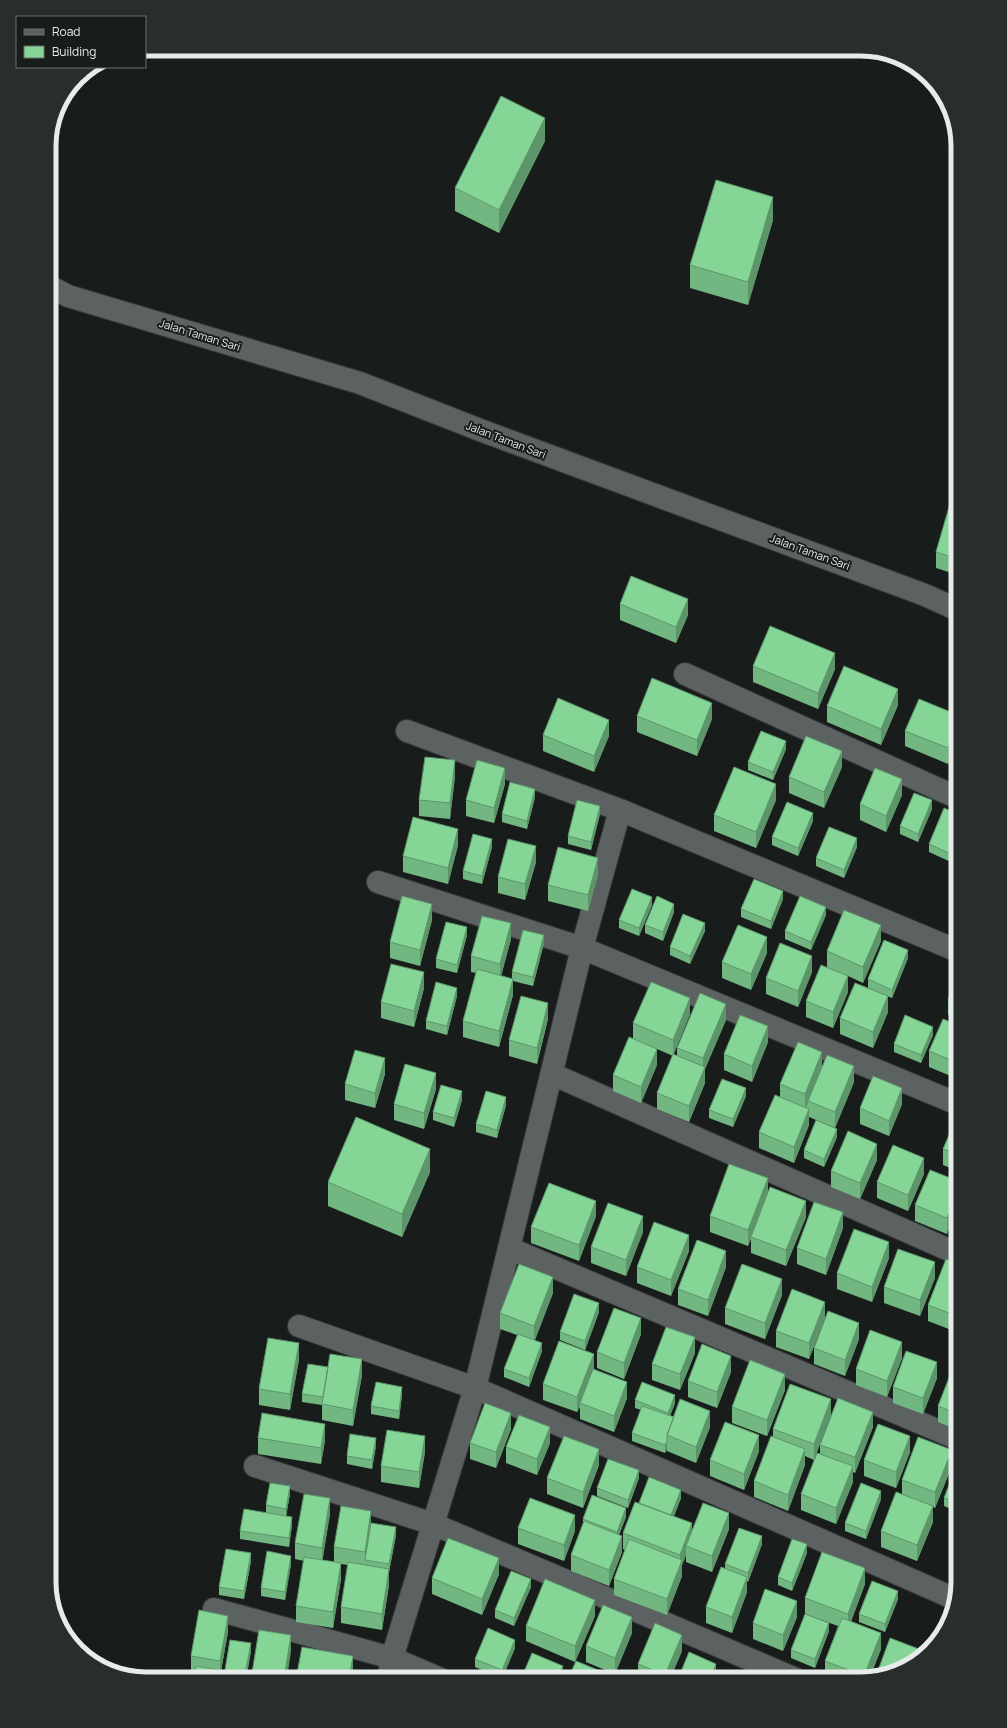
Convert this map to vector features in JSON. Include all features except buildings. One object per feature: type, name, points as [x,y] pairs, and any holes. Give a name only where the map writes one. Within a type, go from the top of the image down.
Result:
[{"type":"street","name":"Jalan Taman Sari","points":[[56,290],[68,296],[360,383],[480,430],[925,595],[951,607]]},
{"type":"street","points":[[685,674],[951,795]]},
{"type":"street","points":[[407,731],[620,810],[951,948]]},
{"type":"street","points":[[389,1672],[392,1658],[475,1388],[582,948],[620,810]]},
{"type":"street","points":[[378,882],[582,948],[951,1101]]},
{"type":"street","points":[[552,1074],[951,1251]]},
{"type":"street","points":[[509,1248],[951,1436]]},
{"type":"street","points":[[299,1326],[475,1388],[950,1596]]},
{"type":"street","points":[[255,1466],[433,1524],[780,1672]]},
{"type":"street","points":[[214,1609],[392,1658],[425,1672]]}]
